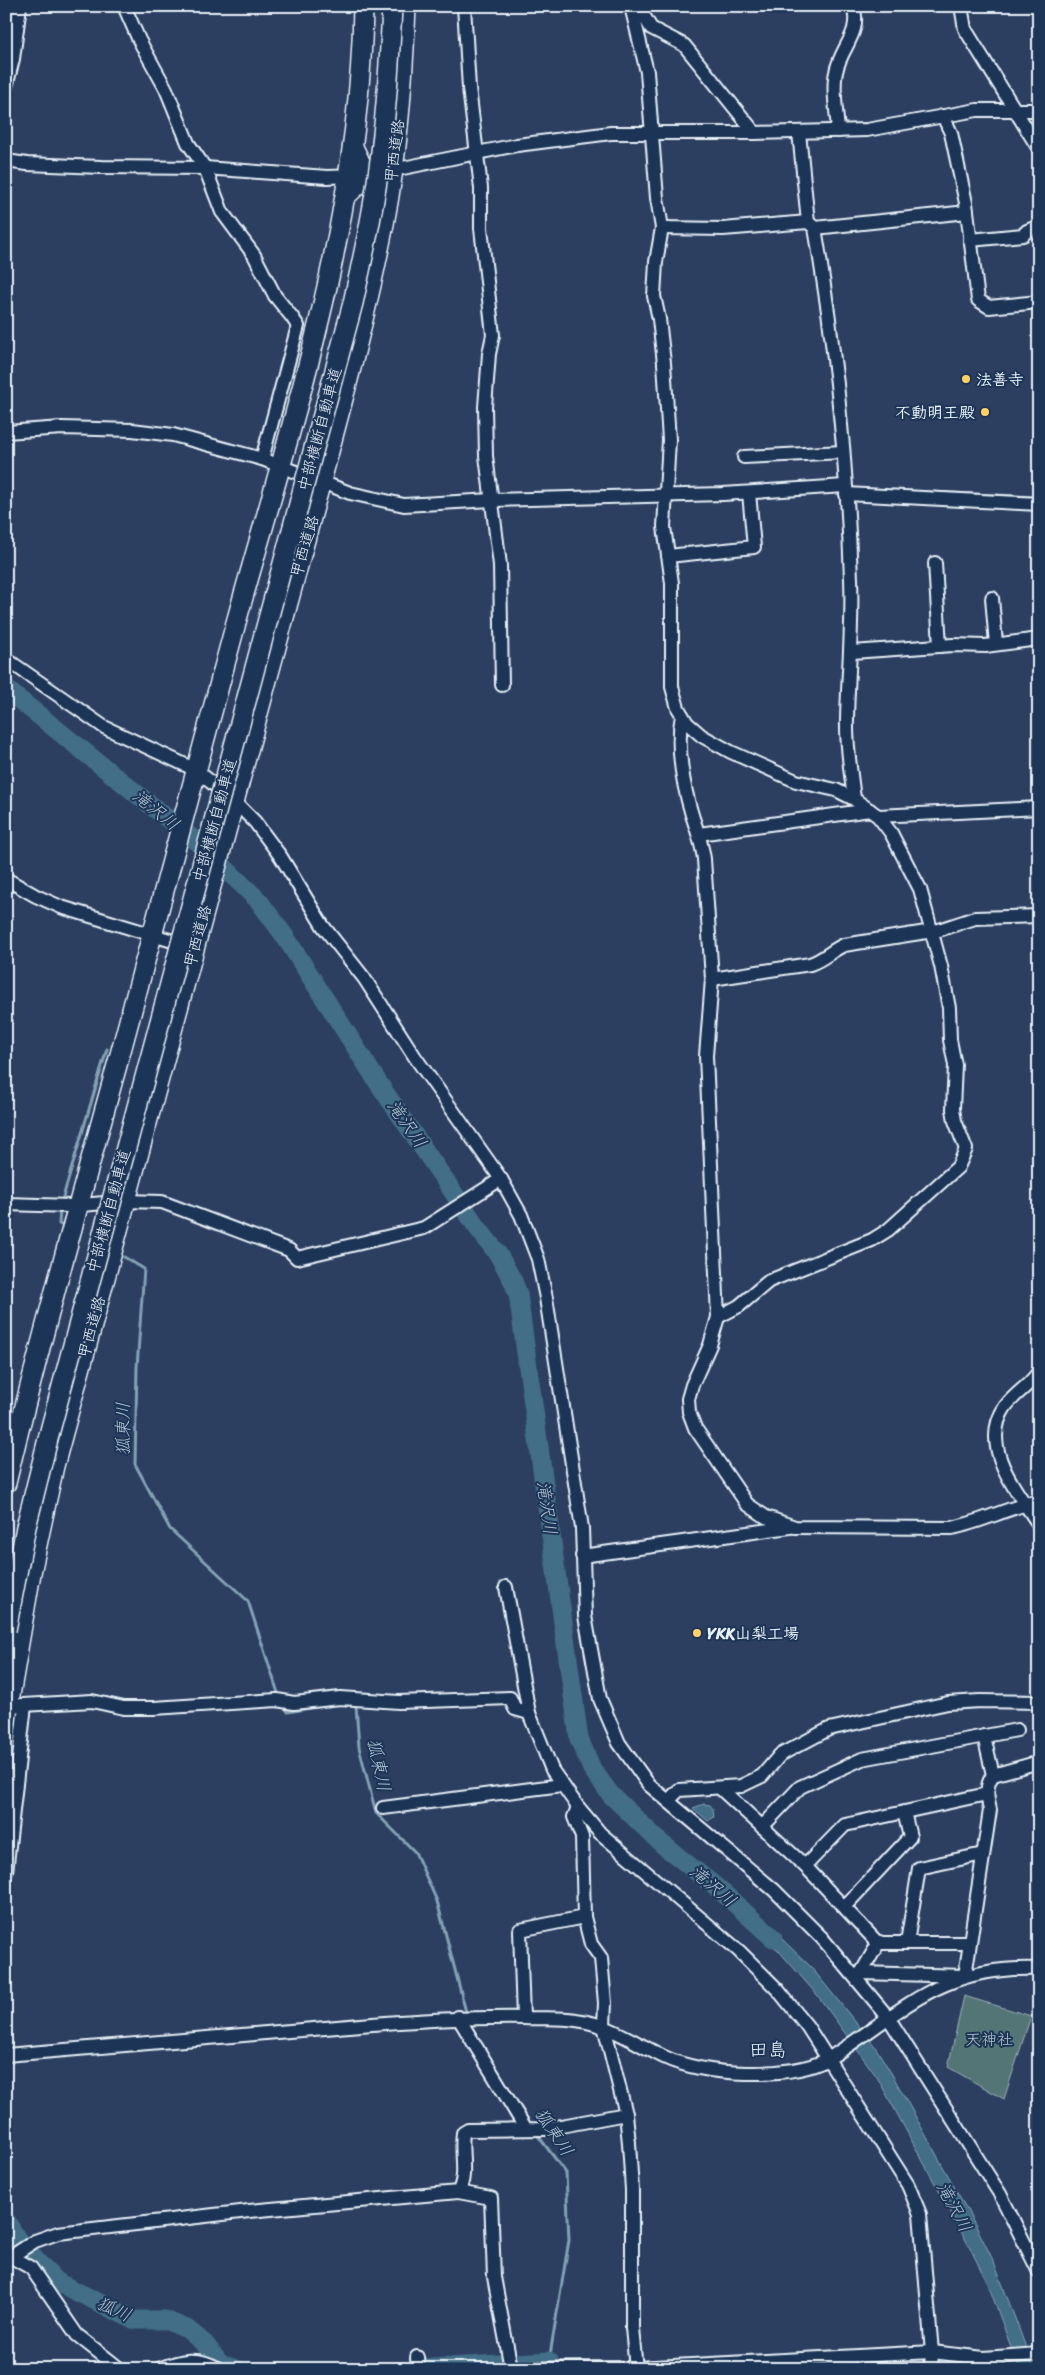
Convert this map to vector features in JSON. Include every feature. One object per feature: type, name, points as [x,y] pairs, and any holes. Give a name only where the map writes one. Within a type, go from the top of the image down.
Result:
[{"type":"highway","name":"中部横断自動車道","points":[[6,1630],[26,1528],[51,1427],[353,303],[369,228],[381,152],[388,81],[392,6]]},
{"type":"highway","name":"甲西道路","points":[[11,1709],[29,1583],[54,1466],[321,481],[372,279],[393,170],[404,59],[406,6]]},
{"type":"highway","points":[[6,1483],[75,1205],[171,867],[317,325],[350,177],[361,8]]},
{"type":"highway","points":[[346,196],[370,174],[362,166],[353,147]]},
{"type":"street","points":[[6,87],[13,59],[20,6]]},
{"type":"street","points":[[124,6],[139,40],[166,88],[188,143],[205,168],[222,212],[254,255],[274,296],[298,326],[262,459]]},
{"type":"street","points":[[464,6],[469,88],[481,188],[481,228],[493,335],[489,354],[485,407],[486,456],[500,565],[502,685]]},
{"type":"street","points":[[631,6],[648,72],[651,132],[662,228],[656,262],[654,296],[660,319],[669,440],[664,527],[672,583],[672,687],[682,715],[687,723],[702,736],[796,781],[836,790],[854,799],[874,813],[891,833],[920,889],[931,931],[948,1008],[950,1040],[956,1077],[953,1109],[955,1121],[966,1150],[963,1161],[888,1230],[872,1240],[769,1281],[739,1306],[718,1317]]},
{"type":"street","points":[[638,6],[651,28],[684,45],[755,133]]},
{"type":"street","points":[[838,132],[835,74],[839,59],[856,28],[853,6]]},
{"type":"street","points":[[961,6],[966,29],[1039,149]]},
{"type":"street","points":[[6,161],[27,164],[101,167],[205,168],[350,177],[561,138],[651,132],[838,132],[901,125],[977,110],[1039,110]]},
{"type":"street","points":[[943,116],[951,134],[967,212],[978,300],[990,307],[1039,302]]},
{"type":"street","points":[[799,132],[811,225],[829,310],[840,401],[851,579],[852,652],[847,721],[854,799]]},
{"type":"street","points":[[662,228],[723,229],[811,225],[967,212]]},
{"type":"street","points":[[970,240],[1023,235],[1026,231],[1039,226]]},
{"type":"street","points":[[6,432],[62,428],[132,430],[173,435],[262,459],[350,492],[404,505],[492,500],[845,490],[1039,504]]},
{"type":"street","points":[[744,457],[843,452]]},
{"type":"street","points":[[668,556],[754,547],[749,493]]},
{"type":"street","points":[[935,563],[940,646]]},
{"type":"street","points":[[992,598],[996,644]]},
{"type":"street","points":[[852,652],[996,644],[1039,639]]},
{"type":"street","points":[[6,659],[104,727],[196,770],[234,801],[255,822],[281,857],[324,926],[364,978],[496,1183],[521,1215],[538,1259],[546,1298],[582,1528],[585,1616],[600,1699],[619,1743],[649,1785],[774,1890],[858,1974],[884,2019],[1000,2194],[1039,2272]]},
{"type":"street","points":[[682,715],[680,726],[681,744],[687,792],[704,859],[712,979],[706,1056],[718,1317],[710,1346],[692,1385],[688,1400],[689,1412],[695,1428],[747,1504],[766,1517],[795,1527]]},
{"type":"street","points":[[699,834],[874,813],[1039,808]]},
{"type":"street","points":[[6,879],[36,896],[61,907],[194,948]]},
{"type":"street","points":[[712,979],[810,964],[826,958],[835,949],[858,941],[931,931],[976,918],[1039,916]]},
{"type":"street","points":[[6,1204],[50,1206],[126,1201],[162,1202],[289,1250],[297,1258],[424,1228],[496,1183]]},
{"type":"street","points":[[1039,1371],[1032,1381],[1012,1398],[1004,1408],[996,1430],[996,1445],[1000,1463],[1039,1525]]},
{"type":"street","points":[[582,1556],[795,1527],[952,1528],[970,1524],[1025,1504],[1039,1501]]},
{"type":"street","points":[[506,1587],[529,1713],[552,1770],[562,1785],[600,1833],[709,1925],[778,1990],[832,2056],[908,2185],[920,2214],[932,2352],[931,2369]]},
{"type":"street","points":[[6,1872],[11,1709],[92,1701],[124,1708],[154,1708],[278,1700],[294,1703],[340,1698],[399,1702],[510,1698],[515,1709],[529,1713]]},
{"type":"street","points":[[668,1801],[679,1790],[721,1789],[741,1786],[762,1776],[780,1755],[829,1729],[948,1703],[980,1701],[1039,1702]]},
{"type":"street","points":[[762,1827],[800,1787],[862,1759],[1017,1730]]},
{"type":"street","points":[[984,1736],[993,1775]]},
{"type":"street","points":[[964,1976],[990,1810],[987,1794],[988,1782],[993,1775],[1039,1762]]},
{"type":"street","points":[[383,1808],[562,1785]]},
{"type":"street","points":[[721,1789],[805,1866],[879,1942],[969,1943]]},
{"type":"street","points":[[805,1866],[845,1825],[987,1794]]},
{"type":"street","points":[[578,1807],[574,1817],[582,1837],[584,1917],[591,1944],[601,1958],[605,2003],[604,2026],[626,2114],[632,2190],[632,2328],[636,2368]]},
{"type":"street","points":[[845,1906],[910,1837],[904,1812]]},
{"type":"street","points":[[907,1943],[919,1868],[983,1854]]},
{"type":"street","points":[[523,2018],[520,1930],[584,1917]]},
{"type":"street","points":[[858,1974],[879,1942]]},
{"type":"street","points":[[858,1974],[964,1976],[1024,1968],[1039,1969]]},
{"type":"street","points":[[6,2055],[459,2017],[523,2018],[576,2020],[604,2026],[666,2058],[685,2065],[760,2073],[792,2071],[815,2065],[832,2056],[931,1989],[964,1976]]},
{"type":"street","points":[[459,2017],[526,2129]]},
{"type":"street","points":[[458,2192],[463,2184],[461,2146],[463,2133],[468,2130],[545,2129],[626,2114]]},
{"type":"street","points":[[120,2369],[78,2335],[31,2268],[10,2256],[35,2241],[58,2234],[249,2211],[458,2192],[491,2198],[494,2278],[510,2367]]},
{"type":"street","points":[[497,2369],[510,2367],[636,2368],[848,2355],[932,2352],[990,2361],[1039,2354]]},
{"type":"street","points":[[159,2369],[181,2360],[206,2361],[219,2369]]},
{"type":"green space","name":"天神社","points":[[964,1996],[1031,2016],[1004,2099],[948,2067]]},
{"type":"water","points":[[704,1804],[710,1805],[713,1809],[714,1817],[708,1821],[693,1808]]},
{"type":"water","points":[[758,1916],[811,1967],[874,2045],[893,2076],[994,2262],[1034,2369],[1019,2369],[988,2284],[877,2077],[818,1996],[778,1950],[750,1926]]},
{"type":"waterway","points":[[886,490],[1039,497]]},
{"type":"waterway","name":"滝沢川","points":[[6,689],[203,847],[259,901],[286,938],[379,1084],[477,1227],[498,1254],[518,1294],[579,1739],[592,1769],[611,1795],[662,1844],[721,1891],[773,1938]]},
{"type":"waterway","name":"狐東川","points":[[61,1204],[107,1049]]},
{"type":"waterway","name":"狐東川","points":[[60,1210],[59,1224],[65,1227]]},
{"type":"waterway","name":"狐東川","points":[[124,1257],[144,1269],[137,1367],[135,1464],[170,1529],[248,1601],[279,1696]]},
{"type":"waterway","name":"狐東川","points":[[353,1705],[356,1705],[359,1747],[376,1813],[415,1852],[437,1901],[467,2016]]},
{"type":"waterway","name":"狐東川","points":[[284,1706],[288,1712],[322,1706]]},
{"type":"waterway","name":"狐東川","points":[[536,2133],[566,2173],[569,2240],[549,2361]]},
{"type":"waterway","name":"狐川","points":[[6,2221],[19,2242],[55,2281],[134,2320],[165,2320],[187,2329],[205,2344],[220,2364],[237,2369]]},
{"type":"waterway","name":"狐川","points":[[415,2369],[549,2361]]},
{"type":"place","name":"法善寺","points":[[966,379]]},
{"type":"place","name":"不動明王殿","points":[[985,412]]},
{"type":"place","name":"YKK山梨工場","points":[[697,1633]]},
{"type":"district","name":"田島","points":[[768,2049]]}]
